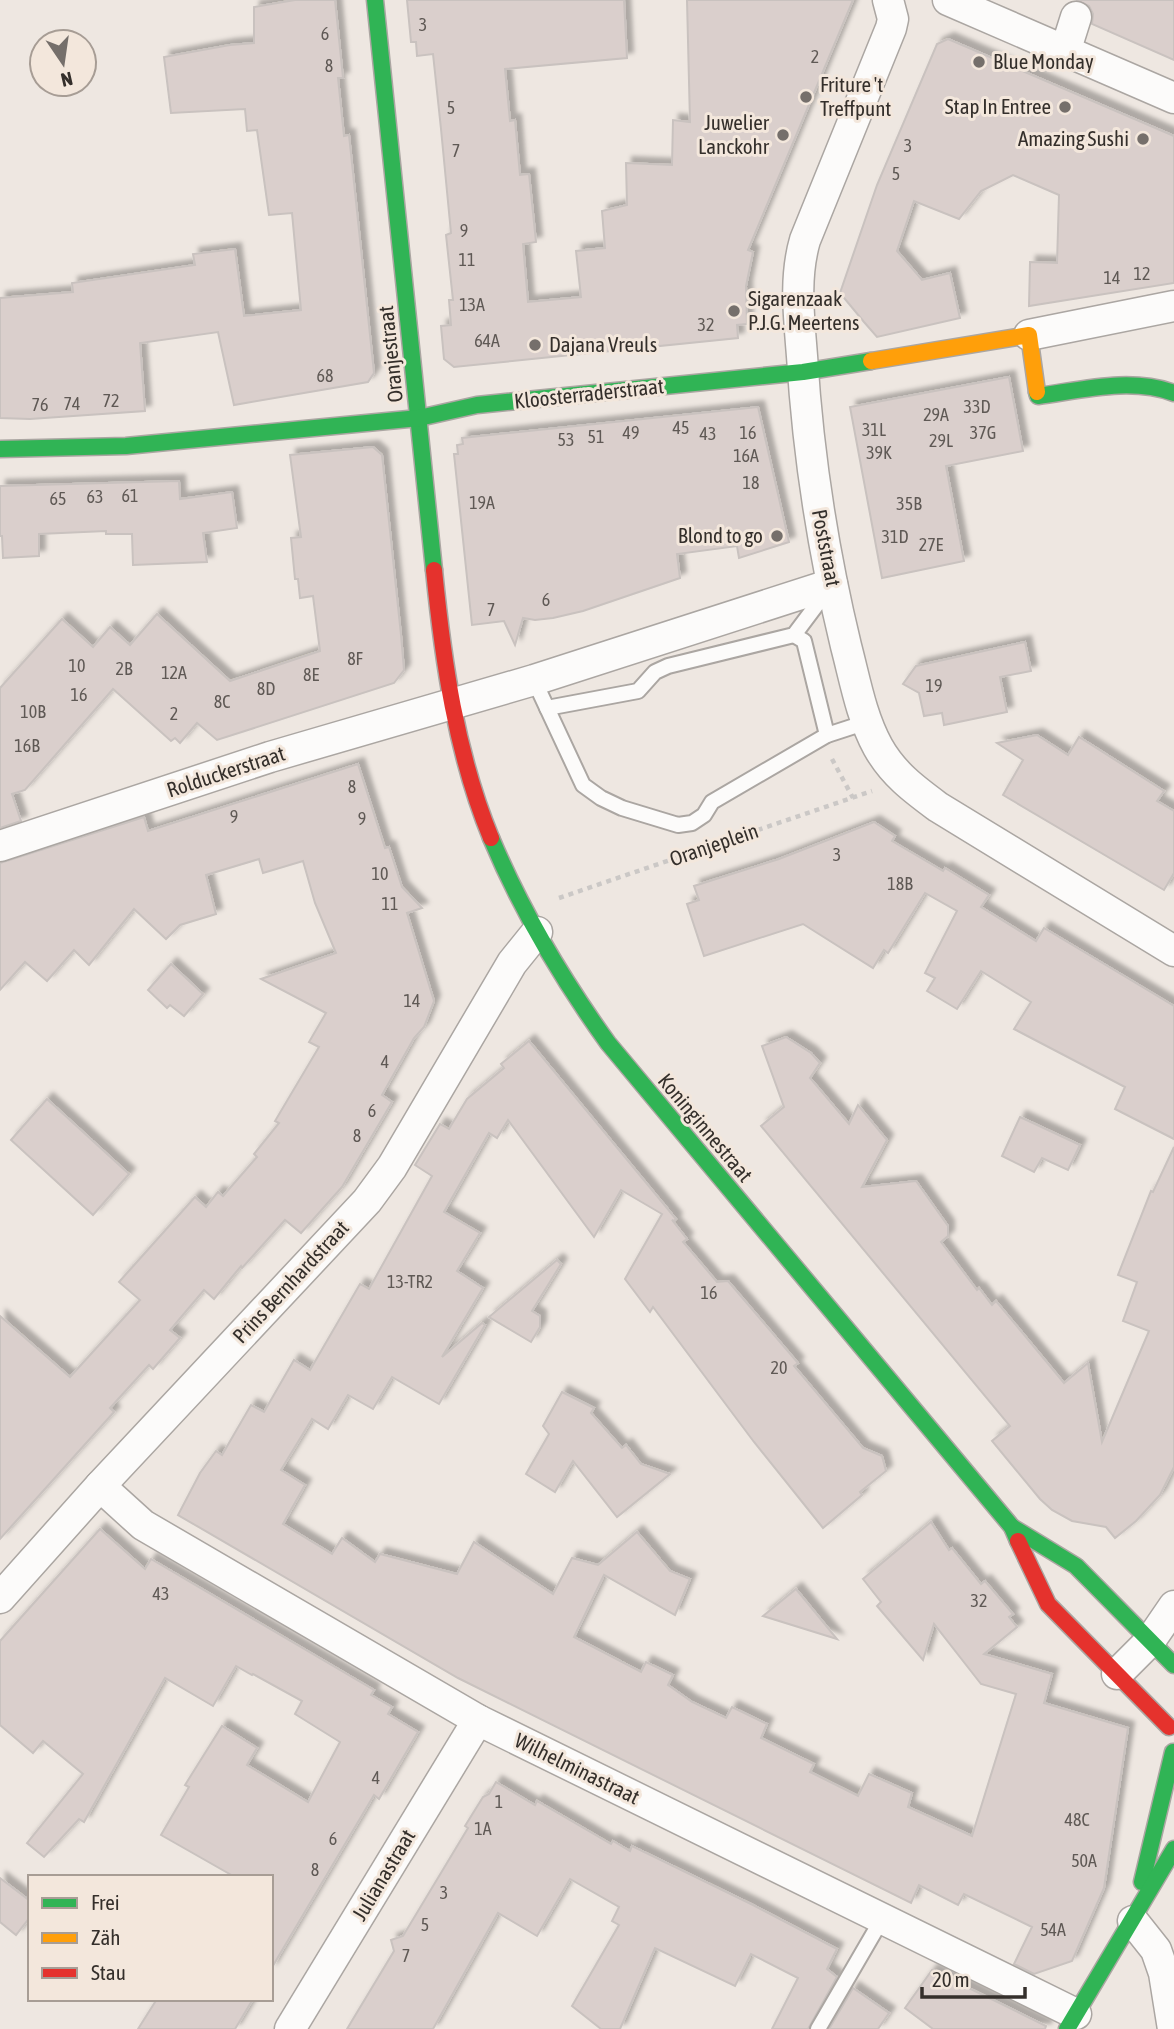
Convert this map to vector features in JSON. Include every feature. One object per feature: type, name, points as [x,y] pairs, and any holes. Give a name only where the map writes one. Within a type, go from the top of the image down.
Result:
[{"type":"main road","name":"Oranjestraat","points":[[375,0],[443,644],[454,704]]},
{"type":"main road","name":"Kloosterraderstraat","points":[[0,449],[125,446],[419,418],[477,405],[803,372],[1029,335]]},
{"type":"main road","points":[[1029,335],[1038,396],[1137,386],[1161,386],[1174,393]]},
{"type":"main road","name":"Koninginnestraat","points":[[454,704],[463,751],[489,833],[531,921],[586,1014],[633,1074],[1012,1527],[1048,1604],[1169,1727]]},
{"type":"main road","name":"Koninginnestraat","points":[[1012,1527],[1076,1566],[1174,1665]]},
{"type":"main road","points":[[1133,1921],[1174,1752],[1169,1740],[1169,1727],[1174,1711]]},
{"type":"main road","points":[[1072,2022],[1174,1849]]},
{"type":"street","name":"Poststraat","points":[[888,0],[893,19],[891,28],[801,256],[798,283],[812,473],[832,584],[867,722],[879,748],[903,780],[938,807],[1174,951]]},
{"type":"street","points":[[948,0],[1174,98]]},
{"type":"street","points":[[1065,52],[1076,17]]},
{"type":"street","name":"Kloosterraderstraat","points":[[1029,335],[1174,306]]},
{"type":"street","points":[[454,704],[832,584]]},
{"type":"street","name":"Rolduckerstraat","points":[[0,846],[270,757],[454,704]]},
{"type":"street","name":"Prins Bernhardstraat","points":[[0,1598],[100,1486],[367,1201],[392,1167],[512,963],[531,921]]},
{"type":"street","name":"Wilhelminastraat","points":[[100,1486],[143,1525],[478,1720],[882,1919],[1072,2022]]},
{"type":"street","points":[[1118,1674],[1150,1641],[1174,1606]]},
{"type":"street","name":"Julianastraat","points":[[290,2029],[478,1720]]},
{"type":"street","points":[[1133,1921],[1156,1950],[1164,1973],[1173,2029]]},
{"type":"lane","points":[[547,708],[638,691],[655,672],[668,666],[794,635],[832,584]]},
{"type":"lane","points":[[794,635],[804,641],[827,735]]},
{"type":"lane","name":"Oranjeplein","points":[[534,680],[583,785],[601,798],[622,807],[678,825],[692,823],[704,815],[712,802],[827,735],[867,722]]},
{"type":"lane","points":[[818,2029],[882,1919]]},
{"type":"path","name":"Oranjeplein","points":[[531,921],[903,780]]},
{"type":"building","points":[[295,0],[335,0],[343,78],[338,78],[344,136],[349,135],[374,373],[368,382],[234,405],[218,332],[140,343],[145,411],[30,419],[0,418],[0,298],[73,292],[72,283],[195,265],[193,254],[235,249],[244,316],[301,310],[292,213],[269,215],[257,130],[247,131],[245,109],[171,113],[164,57],[254,43],[254,7]]},
{"type":"building","points":[[407,0],[624,0],[627,58],[505,69],[510,121],[515,120],[520,175],[529,174],[536,242],[523,244],[528,302],[581,297],[576,251],[605,248],[602,211],[627,205],[626,163],[672,165],[673,120],[690,122],[687,0],[853,0],[748,250],[753,252],[746,286],[747,324],[737,325],[738,338],[454,367],[444,359],[441,326],[451,325],[449,300],[453,300],[446,235],[451,233],[441,129],[433,54],[417,56],[416,42],[411,42]]},
{"type":"building","points":[[1076,0],[1174,0],[1174,60],[1092,24],[1093,14],[1089,6]]},
{"type":"building","points":[[948,39],[1174,136],[1174,283],[1029,306],[1030,262],[1057,263],[1059,195],[1013,175],[981,191],[959,219],[914,201],[897,251],[922,280],[950,273],[960,318],[877,337],[840,293],[877,185],[937,44]]},
{"type":"building","points":[[1009,377],[1023,451],[946,466],[964,561],[882,578],[850,407]]},
{"type":"building","points":[[758,407],[789,542],[739,558],[737,546],[677,554],[680,578],[583,611],[553,618],[523,618],[515,645],[504,621],[472,625],[454,454],[458,454],[457,445],[463,444],[462,438]]},
{"type":"building","points":[[373,447],[382,455],[401,635],[404,670],[394,683],[217,740],[197,723],[180,743],[175,738],[171,741],[113,689],[25,790],[12,794],[21,821],[0,828],[0,688],[62,619],[93,647],[110,627],[130,645],[157,614],[230,681],[320,651],[313,596],[300,598],[298,579],[295,579],[291,538],[301,537],[290,455]]},
{"type":"building","points":[[179,481],[180,499],[232,492],[237,528],[203,533],[207,562],[133,565],[132,534],[106,534],[106,531],[39,534],[39,556],[3,558],[0,486]]},
{"type":"building","points":[[1025,642],[1031,671],[1000,677],[1007,712],[944,725],[942,713],[924,716],[919,693],[903,684],[916,666]]},
{"type":"building","points":[[1037,735],[1068,755],[1079,737],[1164,791],[1157,801],[1174,811],[1174,873],[1164,890],[1003,795],[1023,760],[997,743]]},
{"type":"building","points":[[358,764],[385,848],[389,847],[402,887],[422,908],[407,913],[434,1001],[424,1027],[414,1038],[382,1095],[392,1102],[342,1187],[301,1233],[285,1220],[214,1299],[204,1290],[170,1330],[180,1338],[153,1369],[149,1365],[110,1408],[114,1412],[0,1539],[0,1316],[70,1377],[140,1300],[119,1282],[195,1197],[206,1207],[218,1192],[223,1196],[257,1157],[254,1154],[279,1123],[275,1121],[319,1047],[309,1042],[326,1013],[261,979],[336,953],[315,903],[303,861],[263,873],[259,859],[206,875],[216,914],[180,925],[166,939],[134,909],[89,965],[74,950],[47,981],[25,962],[0,990],[0,863],[144,817],[148,831]]},
{"type":"building","points":[[874,822],[895,836],[892,841],[943,871],[945,868],[989,895],[981,907],[1036,941],[1044,928],[1174,1006],[1174,1139],[1115,1109],[1125,1087],[1014,1029],[1031,1002],[981,971],[957,1009],[927,991],[935,978],[925,973],[957,911],[925,893],[888,953],[884,950],[873,968],[803,924],[704,956],[687,904],[699,900],[694,886],[779,859]]},
{"type":"building","points":[[171,964],[203,994],[184,1016],[170,1005],[167,1008],[148,990]]},
{"type":"building","points":[[786,1037],[811,1053],[820,1063],[810,1078],[849,1124],[858,1105],[887,1140],[862,1187],[916,1181],[948,1226],[948,1236],[941,1242],[977,1290],[979,1288],[992,1305],[996,1301],[1064,1383],[1088,1363],[1102,1442],[1149,1331],[1123,1321],[1137,1282],[1118,1275],[1151,1191],[1153,1192],[1174,1147],[1174,1467],[1160,1495],[1136,1521],[1115,1538],[1106,1527],[1072,1521],[1052,1510],[1040,1499],[992,1441],[1010,1426],[761,1126],[784,1107],[762,1046]]},
{"type":"building","points":[[529,1041],[676,1219],[672,1220],[687,1239],[683,1242],[717,1282],[728,1281],[798,1363],[794,1366],[863,1448],[882,1456],[886,1471],[823,1528],[754,1442],[653,1307],[650,1312],[625,1279],[662,1214],[621,1190],[594,1237],[508,1120],[497,1138],[489,1133],[444,1212],[480,1233],[457,1271],[483,1288],[442,1357],[482,1323],[485,1325],[439,1404],[392,1377],[373,1409],[348,1395],[328,1429],[312,1419],[281,1470],[305,1485],[283,1524],[332,1554],[342,1538],[375,1562],[380,1554],[457,1574],[474,1542],[553,1594],[572,1558],[598,1565],[637,1532],[670,1571],[690,1579],[675,1615],[604,1575],[574,1637],[641,1672],[646,1662],[673,1675],[668,1685],[692,1702],[726,1718],[732,1707],[767,1724],[761,1738],[814,1764],[810,1772],[858,1796],[869,1774],[912,1793],[908,1807],[972,1836],[1016,1694],[981,1684],[934,1624],[923,1660],[877,1606],[881,1602],[863,1579],[931,1522],[949,1550],[952,1548],[981,1584],[985,1581],[1013,1614],[1009,1617],[1017,1627],[984,1654],[1052,1674],[1044,1703],[1128,1728],[1104,1888],[1072,1961],[1034,1974],[1014,1964],[1032,1927],[964,1894],[958,1905],[919,1885],[911,1903],[458,1678],[178,1515],[200,1473],[216,1451],[222,1455],[251,1405],[264,1412],[294,1360],[310,1370],[360,1284],[369,1289],[432,1176],[415,1165],[440,1124],[449,1129],[467,1099],[504,1068],[501,1064]]},
{"type":"building","points":[[47,1099],[129,1174],[93,1215],[11,1140]]},
{"type":"building","points":[[1020,1117],[1080,1145],[1068,1170],[1042,1158],[1034,1172],[1002,1156]]},
{"type":"building","points":[[557,1260],[561,1264],[532,1311],[540,1316],[540,1327],[531,1342],[489,1317]]},
{"type":"building","points":[[562,1392],[594,1408],[591,1413],[622,1448],[626,1445],[641,1464],[670,1474],[617,1517],[573,1461],[555,1492],[526,1474],[549,1434],[543,1426]]},
{"type":"building","points":[[100,1529],[145,1569],[151,1559],[374,1690],[371,1695],[392,1707],[388,1714],[418,1732],[379,1799],[374,1795],[273,1966],[273,1875],[231,1875],[161,1835],[189,1787],[185,1785],[222,1726],[257,1748],[247,1765],[308,1802],[340,1742],[295,1714],[302,1701],[236,1666],[213,1706],[165,1678],[84,1822],[79,1819],[44,1857],[27,1843],[83,1774],[43,1741],[33,1753],[0,1725],[0,1641]]},
{"type":"building","points":[[796,1589],[837,1639],[763,1616]]},
{"type":"building","points":[[496,1782],[535,1805],[537,1801],[611,1844],[613,1841],[630,1851],[632,1846],[837,1949],[827,1969],[837,1977],[808,2029],[772,2029],[798,1978],[751,1954],[735,1986],[655,1948],[620,2029],[601,2029],[572,2006],[619,1925],[612,1921],[619,1907],[570,1879],[537,1936],[498,1913],[433,2029],[347,2029],[394,1951],[391,1940],[403,1936],[468,1828],[465,1826]]},
{"type":"building","points":[[0,1878],[28,1899],[28,1920],[16,1935],[0,1922]]},
{"type":"building","points":[[932,1970],[1046,2026],[1045,2029],[933,2029],[905,2008]]},
{"type":"building","points":[[853,1988],[889,2013],[878,2029],[829,2029]]},
{"type":"building","points":[[156,2001],[252,2001],[235,2029],[138,2029]]},
{"type":"traffic: fast","points":[[375,0],[434,570]]},
{"type":"traffic: fast","points":[[0,449],[126,446],[419,418],[477,405],[803,372],[871,361]]},
{"type":"traffic: fast","points":[[1037,392],[1038,396],[1124,385],[1158,388],[1174,393]]},
{"type":"traffic: fast","points":[[491,838],[544,944],[608,1043],[1012,1527],[1018,1541]]},
{"type":"traffic: fast","points":[[1012,1527],[1076,1566],[1174,1665]]},
{"type":"traffic: fast","points":[[1142,1882],[1173,1752]]},
{"type":"traffic: fast","points":[[1067,2029],[1174,1849]]},
{"type":"traffic: slow","points":[[871,361],[1029,335],[1037,392]]},
{"type":"traffic: jam","points":[[434,570],[442,638],[460,740],[491,838]]},
{"type":"traffic: jam","points":[[1018,1541],[1048,1604],[1169,1727]]},
{"type":"place","name":"Blue Monday","points":[[979,62]]},
{"type":"place","name":"Friture 't Treffpunt","points":[[806,97]]},
{"type":"place","name":"Stap In Entree","points":[[1065,107]]},
{"type":"place","name":"Juwelier Lanckohr","points":[[783,135]]},
{"type":"place","name":"Amazing Sushi","points":[[1143,139]]},
{"type":"place","name":"Sigarenzaak P.J.G. Meertens","points":[[734,311]]},
{"type":"place","name":"Dajana Vreuls","points":[[535,345]]},
{"type":"place","name":"Blond to go","points":[[777,536]]}]
